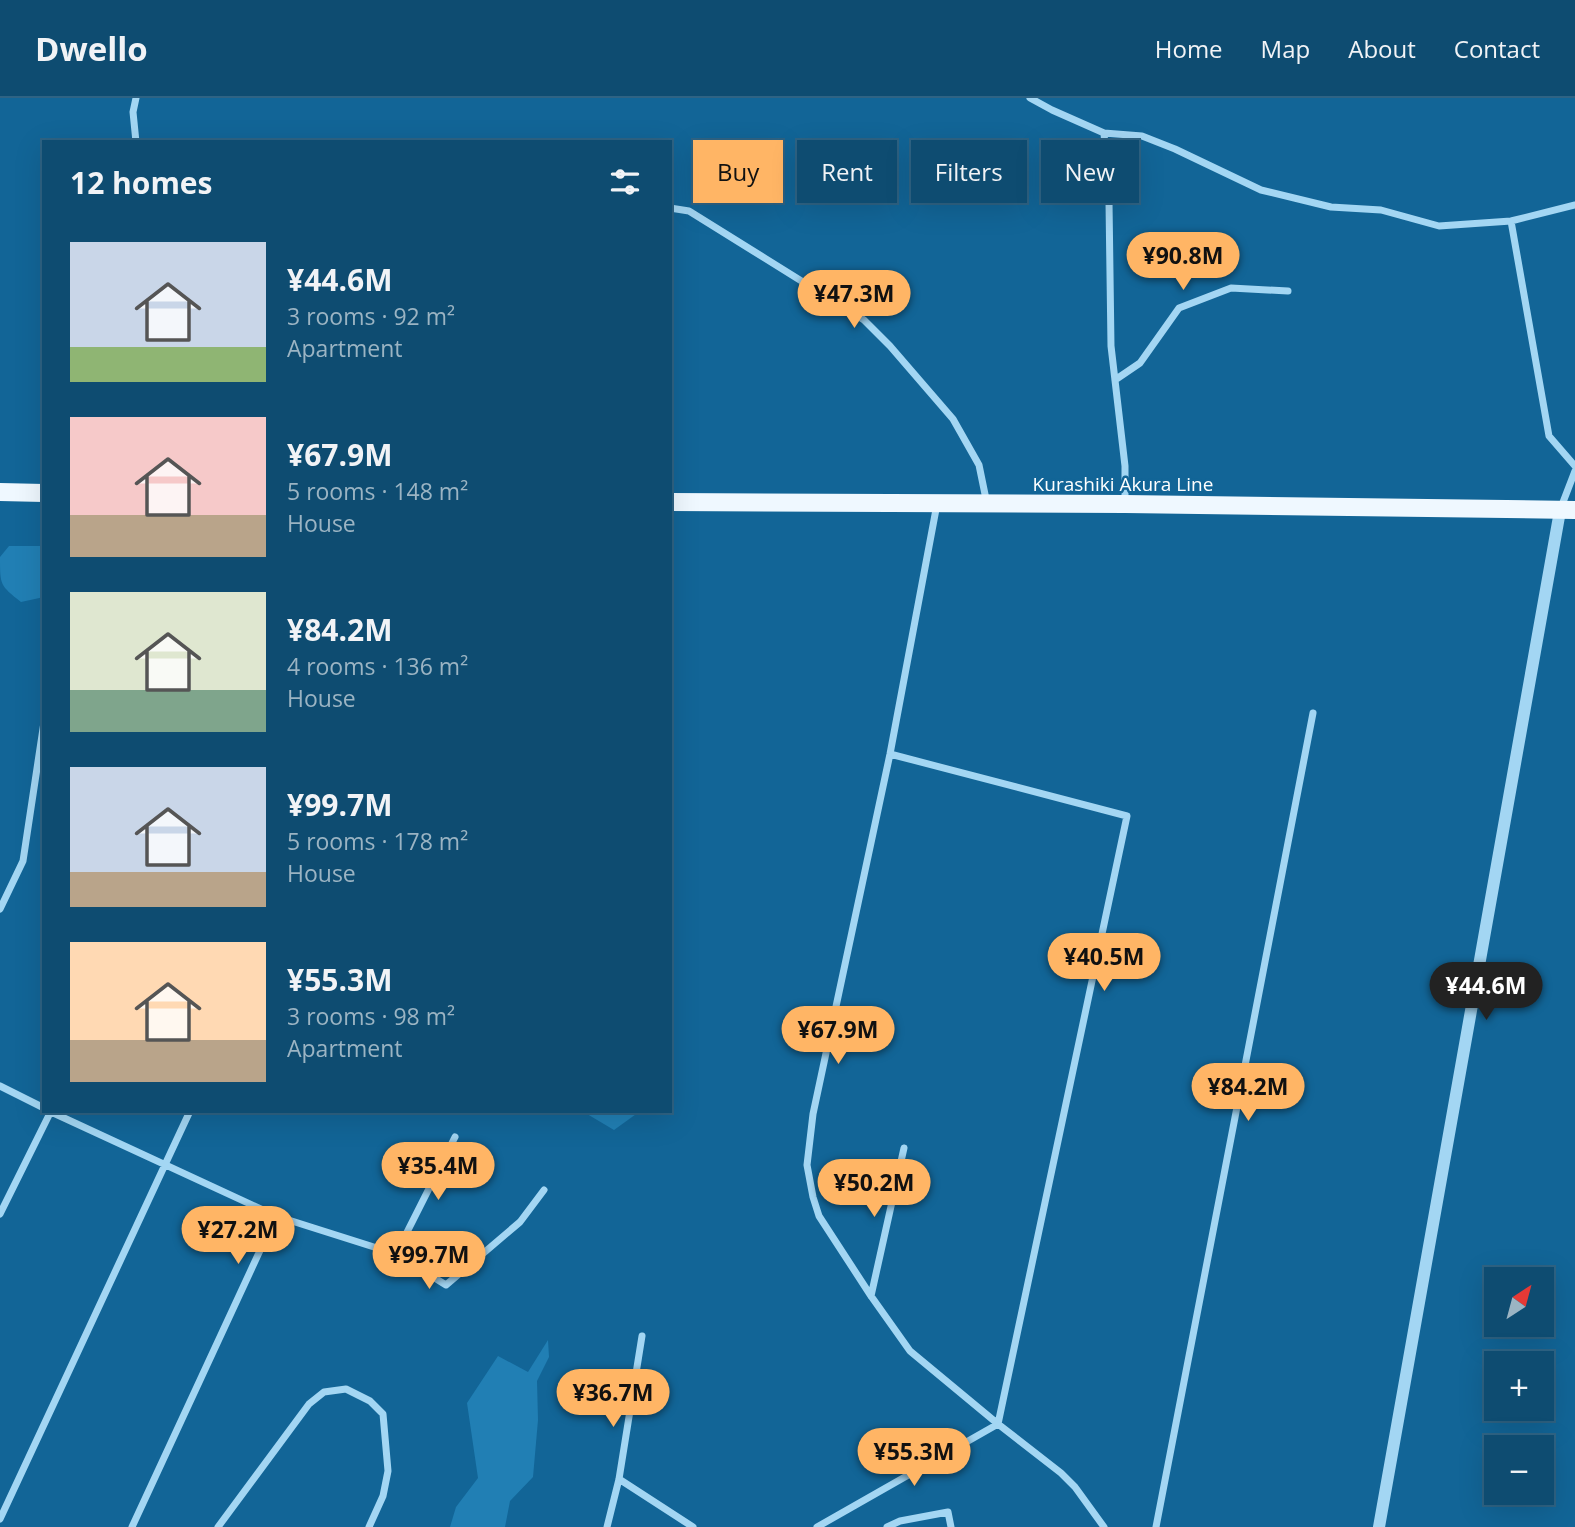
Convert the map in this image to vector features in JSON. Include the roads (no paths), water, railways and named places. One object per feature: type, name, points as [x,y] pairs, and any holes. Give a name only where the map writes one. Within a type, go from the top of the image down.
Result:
[{"type":"main road","points":[[0,492],[42,493]]},
{"type":"main road","name":"Kurashiki Akura Line","points":[[672,502],[1567,510]]},
{"type":"street","points":[[136,98],[133,112],[136,140]]},
{"type":"street","points":[[1030,98],[1104,133],[1142,136],[1175,149],[1261,190],[1331,207],[1381,210],[1439,226],[1511,221],[1575,205]]},
{"type":"street","points":[[1104,133],[1109,202],[1111,346],[1125,466],[1125,504]]},
{"type":"street","points":[[672,208],[689,211],[864,320],[953,419],[979,465],[987,504]]},
{"type":"street","points":[[1511,221],[1549,436],[1575,466]]},
{"type":"street","points":[[1115,380],[1140,363],[1179,308],[1231,288],[1287,291]]},
{"type":"street","points":[[1380,1527],[1575,471]]},
{"type":"street","points":[[937,504],[890,754],[813,1114],[807,1165],[819,1216],[910,1351],[1061,1473],[1075,1487],[1104,1527]]},
{"type":"street","points":[[1156,1527],[1313,713]]},
{"type":"street","points":[[0,909],[23,861],[42,735]]},
{"type":"street","points":[[817,1527],[998,1424],[1127,816],[890,754]]},
{"type":"street","points":[[0,1086],[42,1107]]},
{"type":"street","points":[[0,1214],[49,1113]]},
{"type":"street","points":[[54,1113],[276,1216],[396,1254],[446,1285],[520,1222],[544,1190]]},
{"type":"street","points":[[0,1519],[189,1113]]},
{"type":"street","points":[[396,1254],[455,1137]]},
{"type":"street","points":[[871,1296],[904,1148]]},
{"type":"street","points":[[132,1527],[276,1216]]},
{"type":"street","points":[[607,1527],[619,1479],[642,1336]]},
{"type":"street","points":[[218,1527],[309,1404],[324,1392],[346,1389],[370,1401],[383,1414],[388,1471],[383,1496],[369,1527]]},
{"type":"street","points":[[619,1479],[693,1527]]},
{"type":"street","points":[[887,1527],[900,1521],[948,1512],[951,1527]]}]
